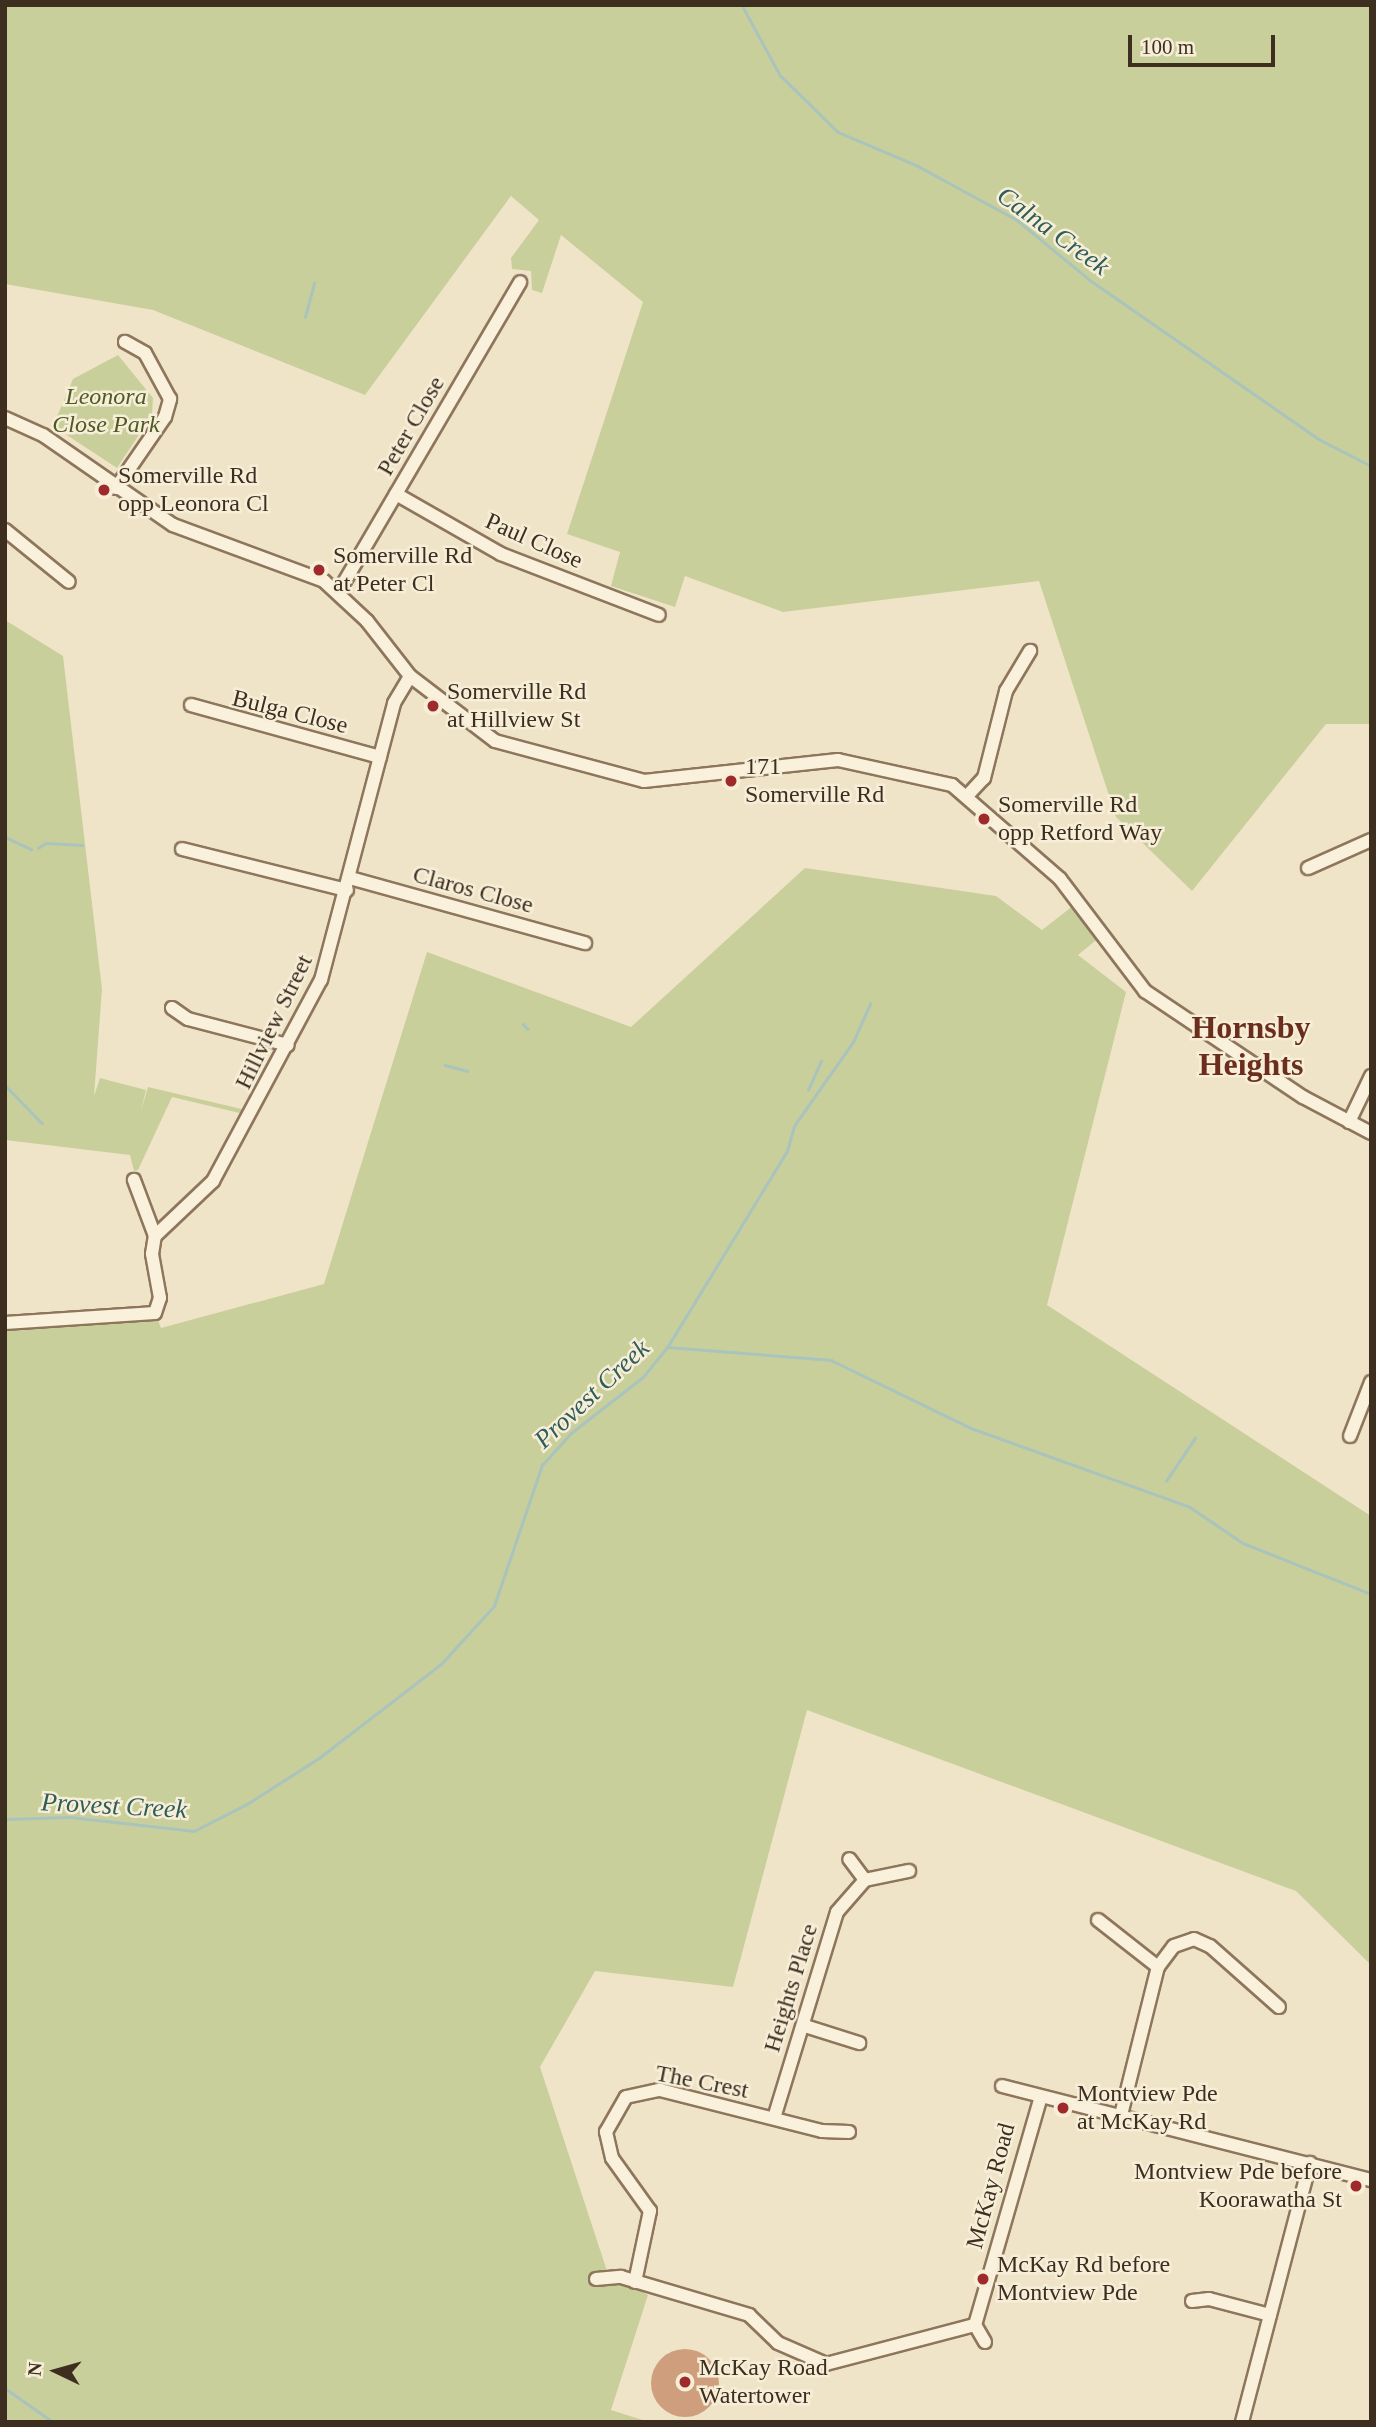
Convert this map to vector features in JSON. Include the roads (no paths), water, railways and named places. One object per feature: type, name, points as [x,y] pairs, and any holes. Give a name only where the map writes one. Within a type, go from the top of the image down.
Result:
[{"type":"street","name":"Peter Close","points":[[339,592],[520,282]]},
{"type":"street","points":[[116,488],[165,417],[170,399],[145,353],[125,342]]},
{"type":"street","points":[[5,418],[43,435],[173,525],[295,569],[339,592],[410,676],[495,741],[625,778],[662,781],[838,760],[928,776],[967,796],[1060,879],[1145,990],[1303,1097],[1371,1133]]},
{"type":"street","name":"Paul Close","points":[[396,494],[501,554],[659,615]]},
{"type":"street","points":[[5,530],[69,582]]},
{"type":"street","points":[[967,796],[984,778],[1006,691],[1030,651]]},
{"type":"street","name":"Hillview Street","points":[[155,1236],[213,1181],[288,1045],[329,959],[394,703],[410,676]]},
{"type":"street","name":"Bulga Close","points":[[191,705],[380,757]]},
{"type":"street","points":[[1308,868],[1371,840]]},
{"type":"street","name":"Claros Close","points":[[182,849],[348,884],[584,943]]},
{"type":"street","points":[[172,1008],[188,1019],[288,1045]]},
{"type":"street","points":[[1349,1122],[1371,1076]]},
{"type":"street","points":[[5,1323],[155,1313],[160,1298],[152,1254],[155,1236],[134,1180]]},
{"type":"street","points":[[1350,1436],[1371,1382]]},
{"type":"street","points":[[849,1859],[865,1880],[909,1871]]},
{"type":"street","name":"Heights Place","points":[[774,2118],[805,2026],[837,1912],[865,1880]]},
{"type":"street","points":[[1098,1920],[1158,1967]]},
{"type":"street","points":[[1121,2115],[1158,1967],[1174,1946],[1194,1939],[1279,2007]]},
{"type":"street","points":[[805,2026],[859,2043]]},
{"type":"street","points":[[1002,2086],[1040,2100],[1049,2096],[1371,2179]]},
{"type":"street","name":"The Crest","points":[[635,2282],[650,2211],[612,2158],[606,2132],[625,2097],[660,2090],[774,2118],[849,2132]]},
{"type":"street","name":"McKay Road","points":[[975,2325],[1040,2100]]},
{"type":"street","points":[[1242,2422],[1310,2163]]},
{"type":"street","points":[[596,2279],[635,2282],[749,2315],[778,2343],[826,2364],[975,2325],[985,2342]]},
{"type":"street","points":[[1192,2301],[1209,2299],[1270,2315]]},
{"type":"waterway","name":"Calna Creek","points":[[742,5],[780,75],[838,132],[918,166],[1017,220],[1090,280],[1317,438],[1371,466]]},
{"type":"waterway","points":[[305,317],[314,283]]},
{"type":"waterway","points":[[5,837],[31,849]]},
{"type":"waterway","points":[[38,848],[46,843],[82,845]]},
{"type":"waterway","points":[[668,1346],[787,1151],[794,1126],[853,1042],[870,1004]]},
{"type":"waterway","points":[[523,1024],[528,1029]]},
{"type":"waterway","points":[[808,1090],[821,1061]]},
{"type":"waterway","points":[[445,1065],[467,1071]]},
{"type":"waterway","points":[[5,1085],[42,1123]]},
{"type":"waterway","name":"Provest Creek","points":[[5,1819],[70,1817],[194,1831],[247,1804],[319,1758],[441,1664],[494,1606],[542,1465],[571,1433],[643,1377],[667,1347],[831,1360],[971,1428],[1190,1507],[1243,1543],[1371,1594]]},
{"type":"waterway","points":[[1166,1481],[1195,1438]]},
{"type":"waterway","points":[[5,2388],[53,2422]]},
{"type":"place","name":"Somerville Rd opp Leonora Cl","points":[[104,490]]},
{"type":"place","name":"Somerville Rd at Peter Cl","points":[[319,570]]},
{"type":"place","name":"Somerville Rd at Hillview St","points":[[433,706]]},
{"type":"place","name":"171 Somerville Rd","points":[[731,781]]},
{"type":"place","name":"Somerville Rd opp Retford Way","points":[[984,819]]},
{"type":"place","name":"Montview Pde at McKay Rd","points":[[1063,2108]]},
{"type":"place","name":"Montview Pde before Koorawatha St","points":[[1356,2186]]},
{"type":"place","name":"McKay Rd before Montview Pde","points":[[983,2279]]},
{"type":"place","name":"McKay Road Watertower","points":[[685,2382]]},
{"type":"district","name":"Hornsby Heights","points":[[1251,1046]]},
{"type":"park label","name":"Leonora Close Park","points":[[106,411]]}]
